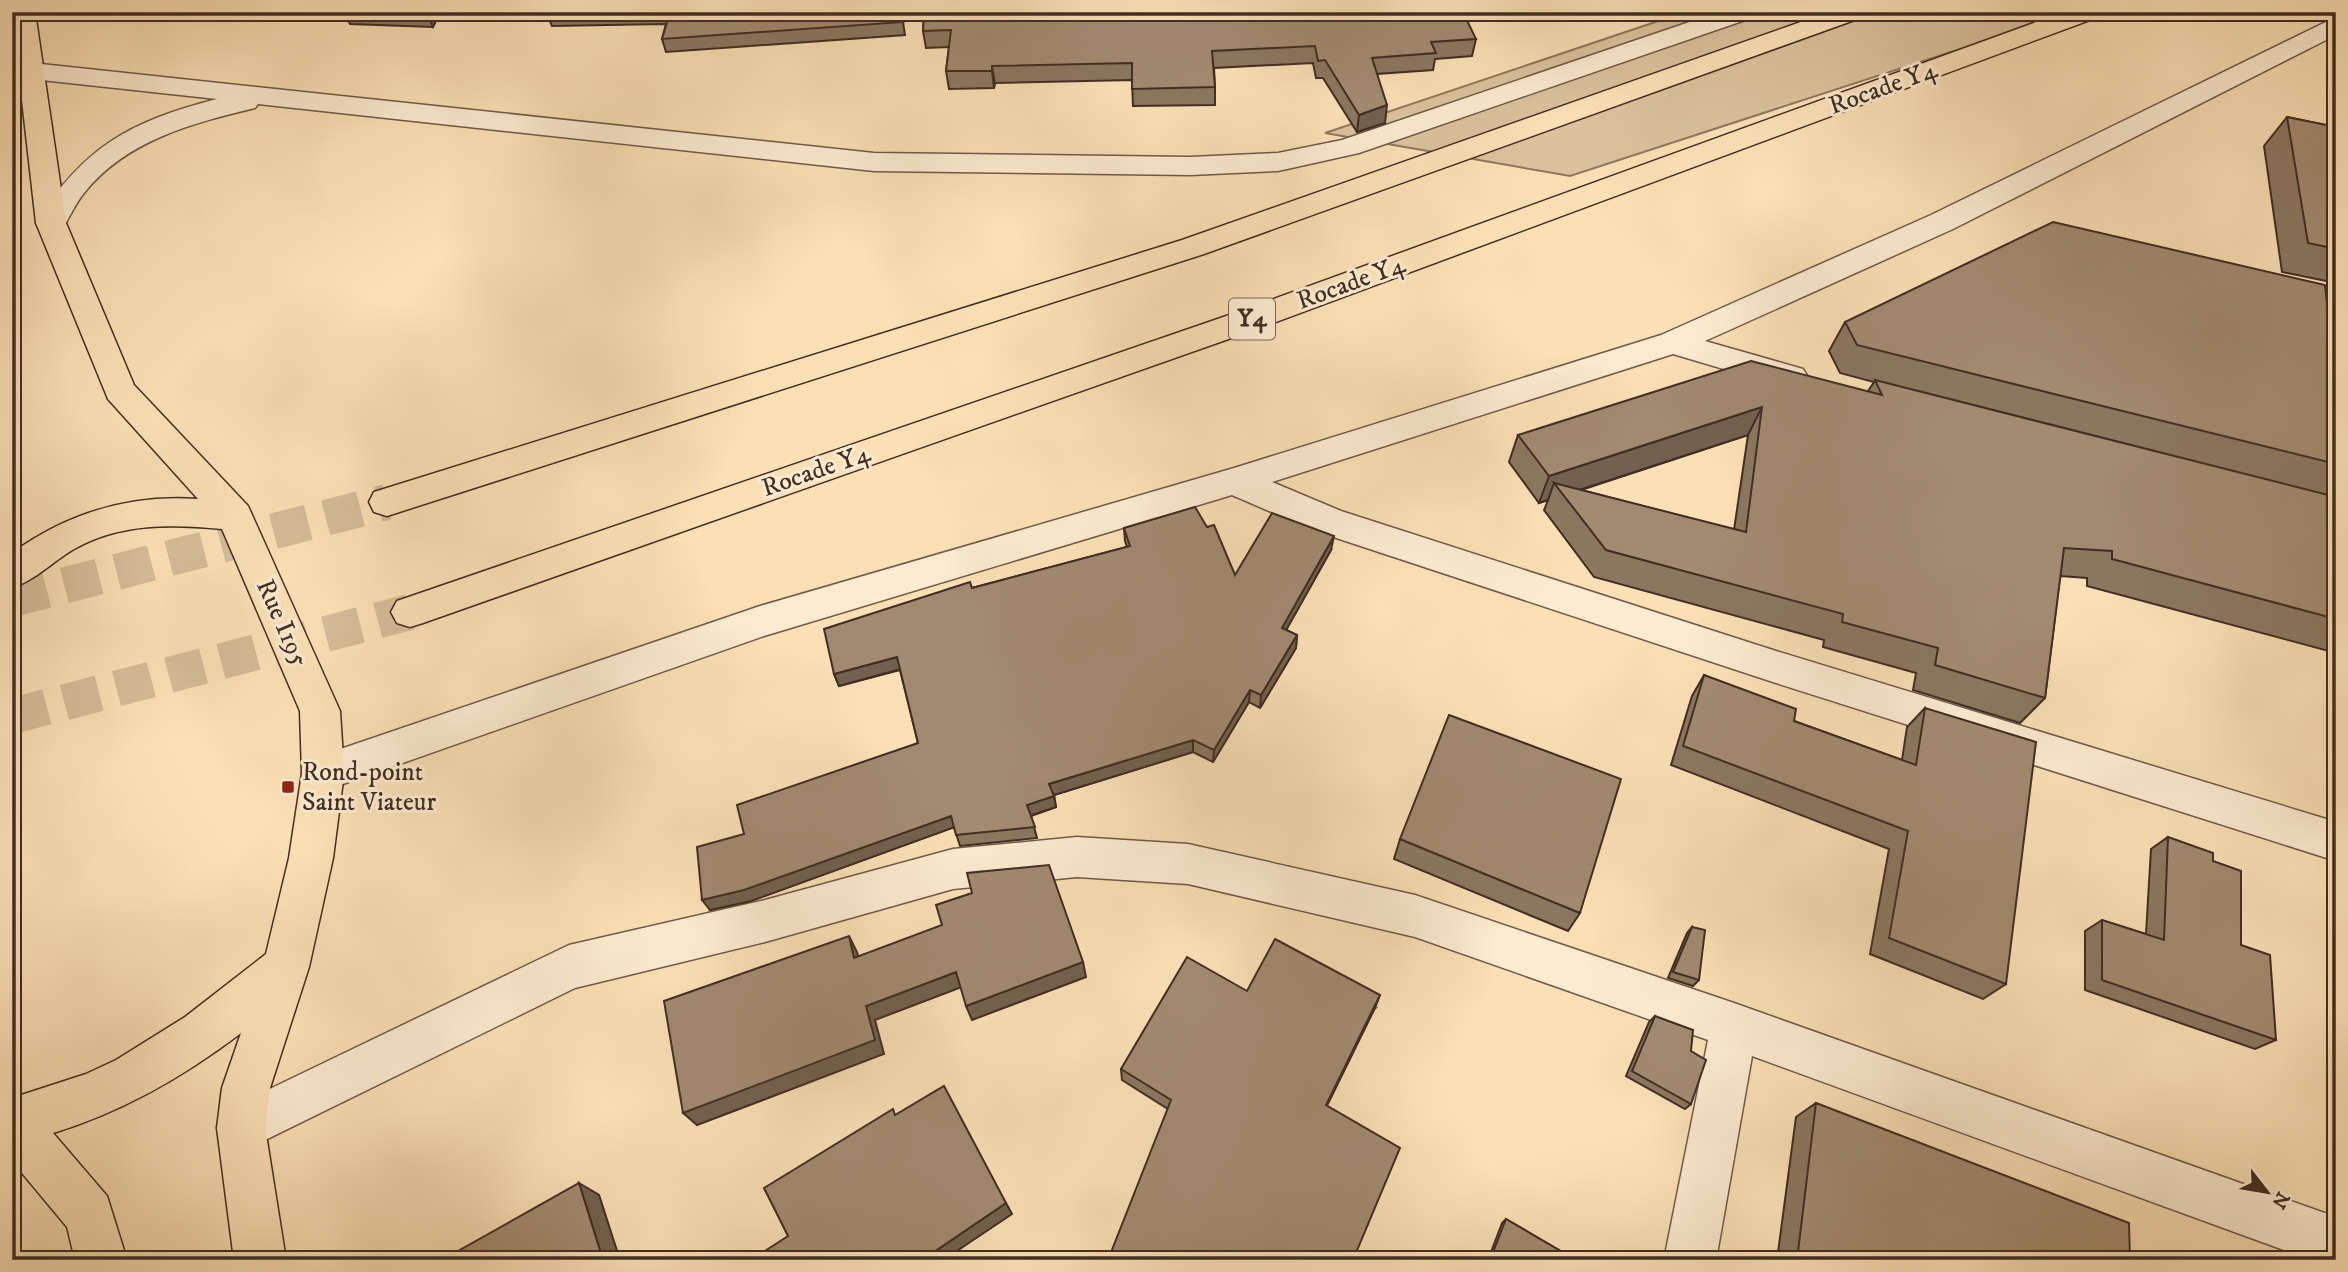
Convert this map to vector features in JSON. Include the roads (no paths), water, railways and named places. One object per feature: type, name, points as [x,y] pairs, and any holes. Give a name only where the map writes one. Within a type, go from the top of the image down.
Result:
[{"type":"main road","name":"Rue I195","points":[[22,12],[51,223],[120,391],[235,516],[320,711],[323,773],[311,858],[285,967],[246,1088],[241,1128],[260,1260]]},
{"type":"main road","points":[[387,502],[1193,247],[1854,12]]},
{"type":"main road","name":"Rocade Y4","points":[[410,612],[1246,321],[2089,12]]},
{"type":"main road","points":[[12,573],[70,534],[116,517],[168,509],[235,516]]},
{"type":"main road","points":[[101,1260],[89,1213],[12,1122],[108,1090],[186,1045],[235,1011],[285,967]]},
{"type":"street","points":[[32,71],[874,162],[1191,166],[1278,162],[1349,147],[1745,12]]},
{"type":"street","points":[[323,773],[760,622],[1234,481],[1672,343],[1942,222],[2336,25]]},
{"type":"street","points":[[51,223],[77,183],[120,148],[165,125],[229,104],[274,97]]},
{"type":"street","points":[[1672,343],[1825,386]]},
{"type":"street","points":[[1234,481],[1341,526],[1776,667],[2336,842]]},
{"type":"street","points":[[241,1128],[569,967],[765,920],[953,869],[1077,857],[1188,864],[1415,916],[1734,1026],[2116,1167],[2336,1243]]},
{"type":"street","points":[[1690,1260],[1734,1026]]},
{"type":"tunnel","points":[[12,599],[387,502]]},
{"type":"tunnel","points":[[12,716],[410,612]]},
{"type":"place","name":"Rond-point Saint Viateur","points":[[288,787]]}]
